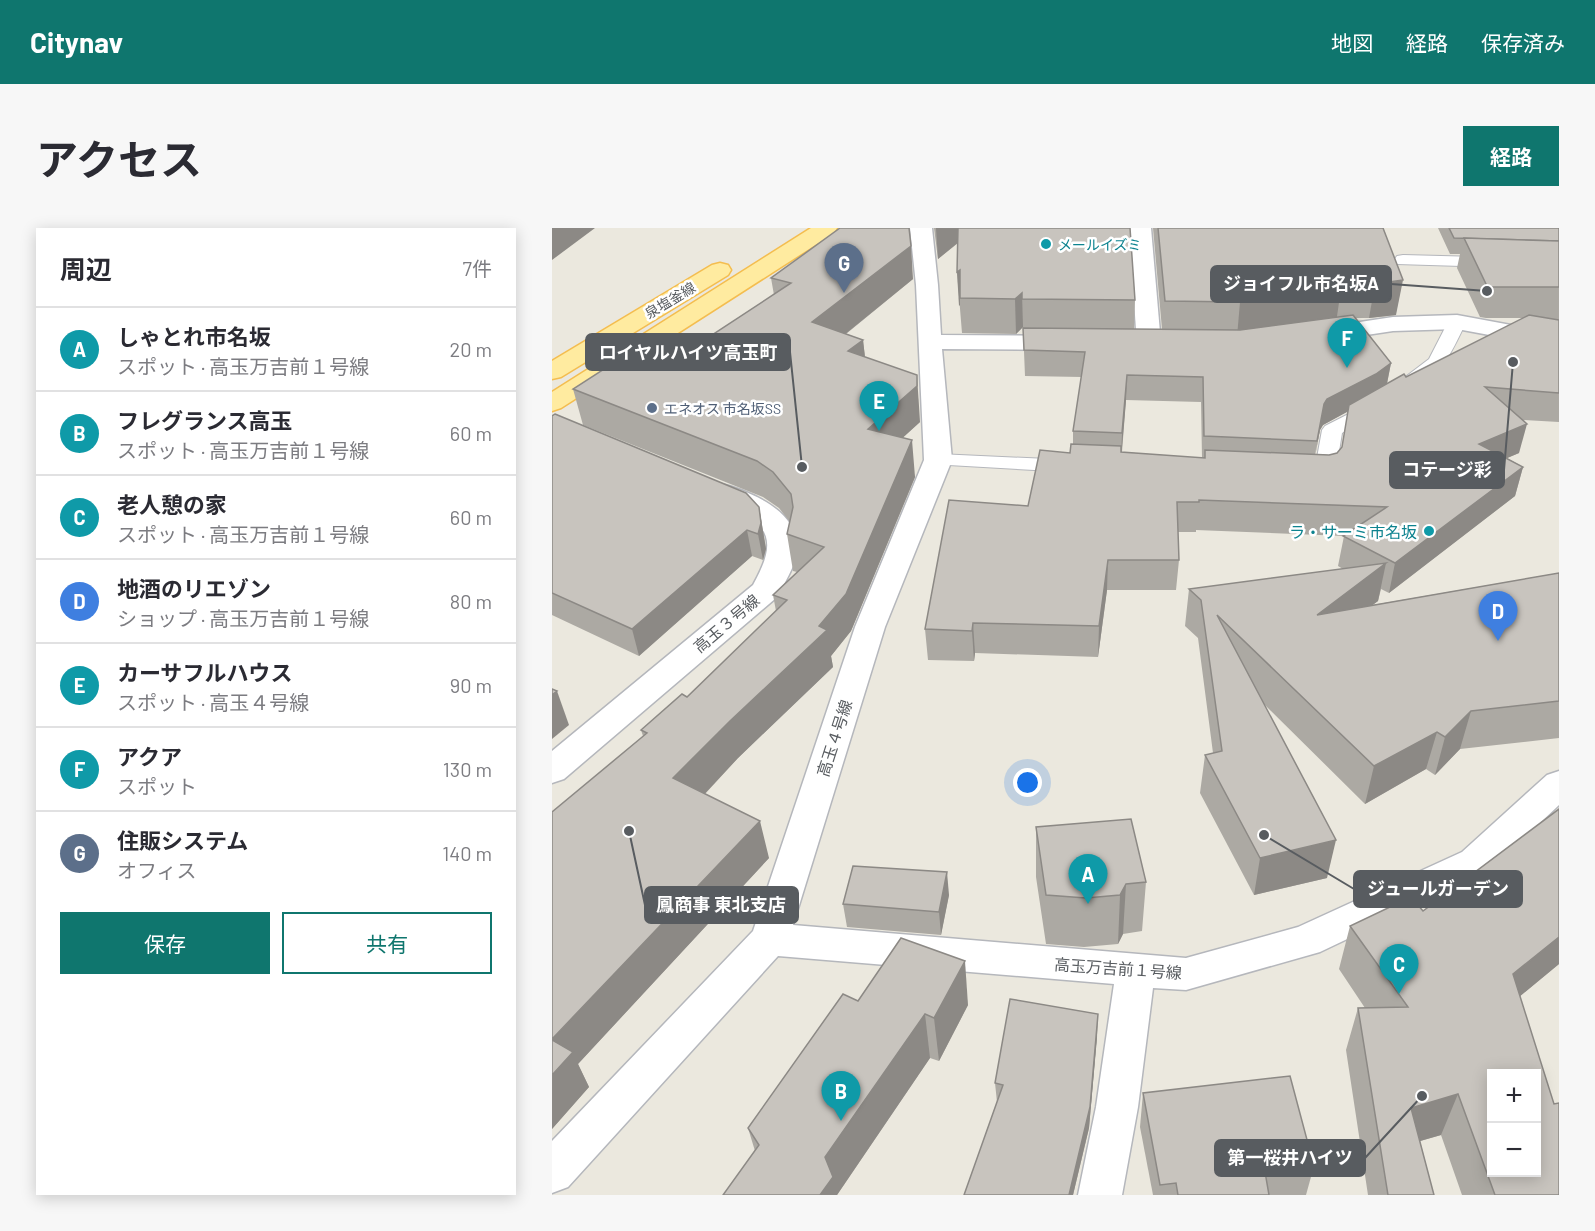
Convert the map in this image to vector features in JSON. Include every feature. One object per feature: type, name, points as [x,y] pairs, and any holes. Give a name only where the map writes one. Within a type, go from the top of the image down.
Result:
[{"type":"main road","name":"泉塩釜線","points":[[552,372],[789,228]]},
{"type":"main road","points":[[556,418],[826,228]]},
{"type":"street","name":"高玉４号線","points":[[552,1172],[769,939],[870,627],[938,460],[927,285],[921,228]]},
{"type":"street","points":[[1140,228],[1149,344]]},
{"type":"street","points":[[1295,339],[1393,324],[1457,322],[1559,341]]},
{"type":"street","points":[[929,342],[1091,344]]},
{"type":"street","name":"高玉３号線","points":[[552,770],[765,591],[780,568],[784,541],[772,518],[752,505],[696,483]]},
{"type":"street","name":"高玉万吉前１号線","points":[[769,939],[1186,974],[1306,941],[1475,862],[1559,784]]},
{"type":"street","points":[[1100,1195],[1117,1107],[1136,970]]},
{"type":"lane","points":[[1403,260],[1559,264]]},
{"type":"lane","points":[[1288,475],[1324,476],[1332,430],[1394,394],[1437,362],[1457,322]]},
{"type":"lane","points":[[938,460],[1090,466]]},
{"type":"building","points":[[840,228],[909,228],[911,246],[812,322],[863,340],[848,351],[917,375],[917,386],[868,429],[912,440],[846,594],[819,626],[827,630],[673,778],[760,821],[552,1039],[552,812],[647,733],[641,730],[682,694],[687,697],[787,600],[773,595],[824,547],[787,534],[793,507],[791,494],[773,472],[757,461],[573,389],[635,349],[671,362],[791,283],[771,278]]},
{"type":"building","points":[[958,228],[1130,228],[1135,300],[1022,299],[1022,293],[1015,299],[960,298],[960,270],[957,272]]},
{"type":"building","points":[[1158,228],[1383,228],[1403,280],[1375,284],[1337,284],[1341,289],[1240,302],[1165,301]]},
{"type":"building","points":[[1449,228],[1559,228],[1559,241],[1454,238]]},
{"type":"building","points":[[1464,238],[1559,241],[1559,287],[1487,286]]},
{"type":"building","points":[[1353,315],[1391,363],[1376,374],[1327,399],[1317,441],[1204,436],[1203,377],[1127,375],[1122,433],[1073,431],[1085,352],[1024,350],[1023,328],[1240,330]]},
{"type":"building","points":[[1529,315],[1559,320],[1559,393],[1485,387],[1527,424],[1479,444],[1523,467],[1395,563],[1343,536],[1387,507],[1199,500],[1199,502],[1177,502],[1179,560],[1108,560],[1099,626],[973,623],[972,631],[925,629],[949,500],[1028,506],[1040,450],[1070,453],[1071,444],[1121,446],[1121,452],[1205,458],[1205,450],[1329,455],[1337,453],[1342,447],[1349,405],[1404,374],[1406,377]]},
{"type":"building","points":[[555,414],[746,493],[759,507],[761,523],[758,534],[747,530],[632,629],[552,593],[552,416]]},
{"type":"building","points":[[1386,563],[1317,615],[1559,573],[1559,701],[1471,711],[1445,737],[1437,732],[1374,766],[1217,615],[1336,840],[1260,858],[1205,755],[1222,751],[1201,600],[1189,589]]},
{"type":"building","points":[[1559,809],[1559,937],[1513,974],[1554,1104],[1559,1103],[1559,1195],[1495,1195],[1488,1177],[1541,1177],[1541,1069],[1487,1069],[1487,1173],[1458,1094],[1411,1108],[1434,1195],[1388,1195],[1358,1008],[1408,1007],[1350,926],[1411,897],[1423,911]]},
{"type":"building","points":[[1131,819],[1146,882],[1126,884],[1120,895],[1086,898],[1046,895],[1036,827]]},
{"type":"building","points":[[853,866],[947,872],[939,912],[843,904]]},
{"type":"building","points":[[901,938],[965,961],[934,1018],[925,1014],[825,1157],[833,1177],[820,1195],[723,1195],[759,1145],[748,1128],[843,994],[858,1001]]},
{"type":"building","points":[[1010,999],[1098,1014],[1090,1107],[1069,1195],[964,1195],[1003,1085],[995,1083]]},
{"type":"building","points":[[552,1040],[573,1052],[552,1075]]},
{"type":"building","points":[[1290,1076],[1314,1166],[1265,1172],[1269,1195],[1178,1195],[1176,1183],[1160,1185],[1143,1093]]},
{"type":"place","name":"メールイズミ","points":[[1046,244]]},
{"type":"place","name":"ジョイフル市名坂A","points":[[1487,291]]},
{"type":"place","name":"住販システム","points":[[844,293]]},
{"type":"place","name":"コテージ彩","points":[[1513,362]]},
{"type":"place","name":"アクア","points":[[1347,368]]},
{"type":"place","name":"エネオス 市名坂SS","points":[[652,408]]},
{"type":"place","name":"カーサフルハウス","points":[[879,431]]},
{"type":"place","name":"ロイヤルハイツ高玉町","points":[[802,467]]},
{"type":"place","name":"ラ・サーミ市名坂","points":[[1429,531]]},
{"type":"place","name":"地酒のリエゾン","points":[[1498,641]]},
{"type":"place","name":"鳳商事 東北支店","points":[[629,831]]},
{"type":"place","name":"ジュールガーデン","points":[[1264,835]]},
{"type":"place","name":"しゃとれ市名坂","points":[[1088,904]]},
{"type":"place","name":"老人憩の家","points":[[1399,994]]},
{"type":"place","name":"第一桜井ハイツ","points":[[1422,1096]]},
{"type":"place","name":"フレグランス高玉","points":[[841,1121]]}]
